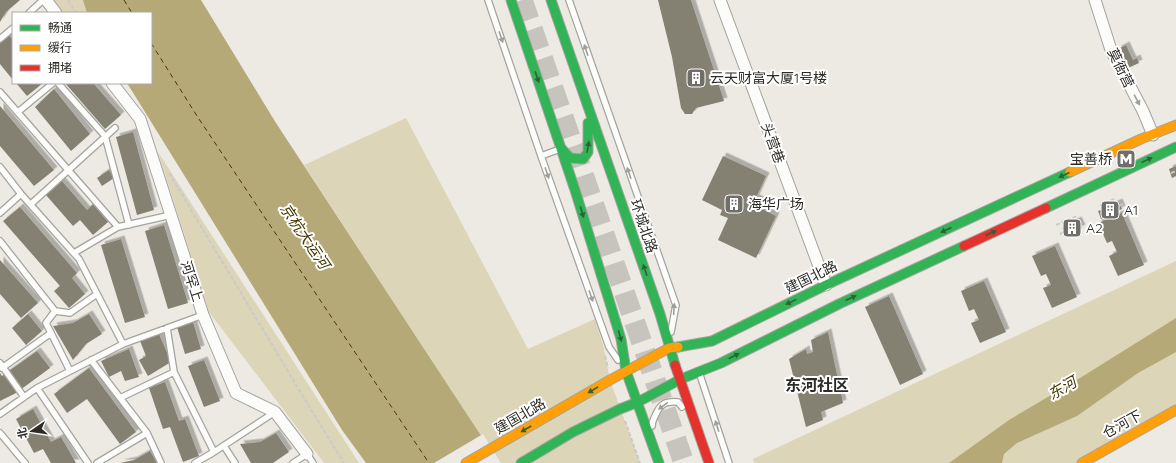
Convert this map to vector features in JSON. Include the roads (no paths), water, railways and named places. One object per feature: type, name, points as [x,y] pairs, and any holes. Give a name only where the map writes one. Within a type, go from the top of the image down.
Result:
[{"type":"main road","points":[[511,0],[561,148],[621,339],[626,371],[659,463]]},
{"type":"main road","name":"环城北路","points":[[551,0],[660,314],[669,348],[709,463]]},
{"type":"main road","points":[[561,148],[570,158],[583,159],[588,152],[588,108]]},
{"type":"main road","name":"建国北路","points":[[466,463],[669,348],[712,341],[826,285],[1153,134],[1176,125]]},
{"type":"main road","points":[[521,463],[573,432],[638,402],[681,379],[721,363],[839,304],[1176,147]]},
{"type":"main road","name":"仓河下","points":[[1082,463],[1176,410]]},
{"type":"street","points":[[45,0],[55,12]]},
{"type":"street","name":"头营巷","points":[[720,0],[826,285]]},
{"type":"street","name":"莫衙营","points":[[1095,0],[1111,50],[1143,111],[1153,134]]},
{"type":"street","name":"河罕上","points":[[113,84],[140,119],[203,315],[236,393],[275,412],[310,459]]},
{"type":"lane","points":[[30,12],[45,0]]},
{"type":"lane","points":[[488,0],[541,156],[609,347],[626,371]]},
{"type":"lane","points":[[569,0],[676,305],[669,348]]},
{"type":"lane","points":[[0,39],[12,30]]},
{"type":"lane","points":[[18,112],[52,84]]},
{"type":"lane","points":[[59,84],[106,136],[129,225]]},
{"type":"lane","points":[[0,92],[118,227]]},
{"type":"lane","points":[[31,204],[115,128]]},
{"type":"lane","points":[[541,156],[561,148]]},
{"type":"lane","points":[[0,167],[21,194],[79,259],[123,344]]},
{"type":"lane","points":[[0,213],[21,194]]},
{"type":"lane","points":[[74,253],[118,227],[171,215]]},
{"type":"lane","points":[[0,241],[55,311],[70,313],[97,294]]},
{"type":"lane","points":[[55,311],[46,323],[70,371]]},
{"type":"lane","points":[[0,414],[37,388],[123,344],[203,315]]},
{"type":"lane","points":[[167,328],[174,372],[214,452]]},
{"type":"lane","points":[[24,397],[1,365],[51,333]]},
{"type":"lane","points":[[91,360],[147,433],[161,463]]},
{"type":"lane","points":[[120,398],[174,372]]},
{"type":"lane","points":[[699,372],[730,463]]},
{"type":"lane","points":[[37,388],[88,463]]},
{"type":"lane","points":[[652,446],[651,423],[659,407],[669,402],[678,402],[698,432]]},
{"type":"lane","points":[[195,463],[224,446],[275,412]]},
{"type":"lane","points":[[0,433],[25,463]]},
{"type":"lane","points":[[97,463],[147,433]]},
{"type":"lane","points":[[0,444],[6,440]]},
{"type":"lane","points":[[224,446],[235,463]]},
{"type":"lane","points":[[293,463],[310,459]]},
{"type":"water","name":"京杭大运河","points":[[83,0],[201,0],[276,123],[499,463],[366,463],[342,430],[128,84],[152,84],[152,12],[87,12]]},
{"type":"water","points":[[1176,318],[1176,352],[1138,373],[1077,416],[1017,443],[1004,454],[1002,463],[949,463],[1009,420]]},
{"type":"tunnel","points":[[522,0],[684,463]]},
{"type":"place","name":"云天财富大厦1号楼","points":[[696,78]]},
{"type":"place","name":"宝善桥","points":[[1126,159]]},
{"type":"place","name":"海华广场","points":[[734,204]]},
{"type":"place","name":"A1","points":[[1110,210]]},
{"type":"place","name":"A2","points":[[1072,228]]},
{"type":"district","name":"东河社区","points":[[817,385]]},
{"type":"water label","name":"东河","points":[[1062,388]]}]
